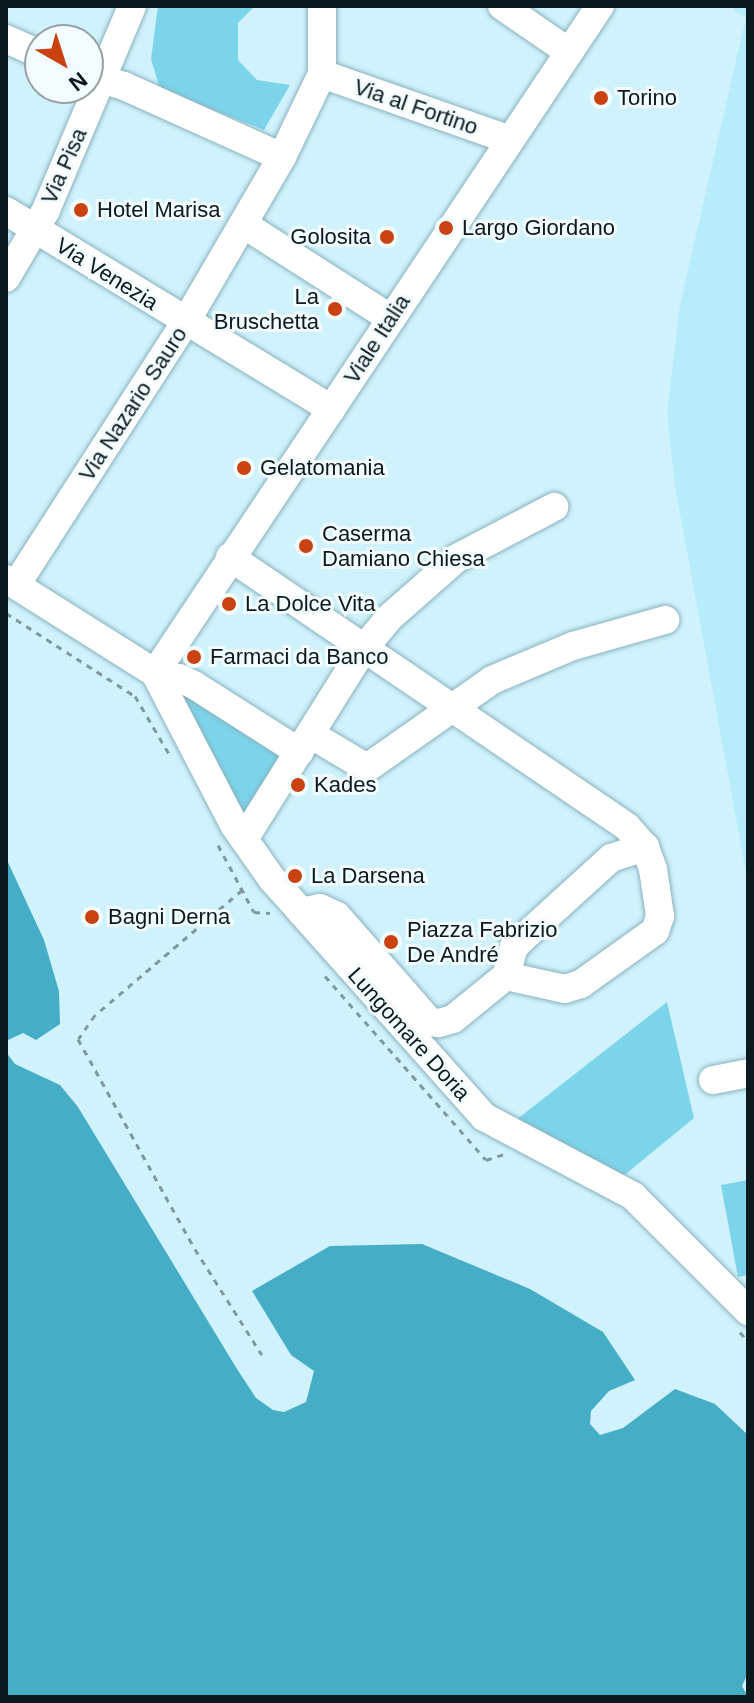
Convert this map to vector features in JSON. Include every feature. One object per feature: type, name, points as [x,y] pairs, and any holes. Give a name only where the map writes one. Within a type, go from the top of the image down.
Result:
[{"type":"street","name":"Via Pisa","points":[[104,60],[132,6]]},
{"type":"street","points":[[322,6],[322,74]]},
{"type":"street","points":[[502,6],[569,52]]},
{"type":"street","name":"Viale Italia","points":[[158,676],[230,557],[600,6]]},
{"type":"street","name":"Via al Fortino","points":[[322,74],[510,140]]},
{"type":"street","name":"Via Nazario Sauro","points":[[158,676],[11,582],[185,323],[282,157],[322,74]]},
{"type":"street","points":[[104,80],[124,86],[282,157]]},
{"type":"street","name":"Via Pisa","points":[[6,278],[35,229],[85,104]]},
{"type":"street","name":"Via Venezia","points":[[6,211],[185,323],[332,409]]},
{"type":"street","points":[[243,224],[390,318]]},
{"type":"street","points":[[244,839],[364,648],[390,617],[457,558],[554,507]]},
{"type":"street","points":[[230,557],[636,837],[660,916],[655,931],[581,984],[565,989],[506,976]]},
{"type":"street","points":[[158,676],[179,678],[304,743],[367,768],[506,674],[573,646],[665,620]]},
{"type":"street","name":"Lungomare Doria","points":[[158,676],[244,839],[301,912],[484,1117],[633,1196],[748,1311]]},
{"type":"street","points":[[301,912],[320,908],[337,916],[430,1022],[453,1019],[506,976],[514,947],[522,939],[636,837]]},
{"type":"street","points":[[713,1080],[748,1073]]},
{"type":"path","points":[[242,890],[95,1015],[78,1039],[195,1249],[262,1355]]},
{"type":"shaded area","points":[[158,6],[255,6],[238,23],[238,60],[257,80],[290,85],[264,130],[160,89],[151,59]]},
{"type":"shaded area","points":[[735,6],[748,6],[748,883],[675,486],[667,413],[680,305],[746,17],[734,11]]},
{"type":"shaded area","points":[[182,694],[283,757],[244,816],[180,705]]},
{"type":"shaded area","points":[[6,858],[44,940],[59,991],[60,1024],[36,1040],[23,1033],[6,1041]]},
{"type":"shaded area","points":[[667,1002],[694,1118],[622,1177],[516,1120]]},
{"type":"shaded area","points":[[6,1052],[15,1064],[60,1085],[78,1107],[237,1369],[256,1398],[273,1410],[284,1412],[306,1402],[314,1371],[291,1355],[252,1291],[330,1246],[422,1244],[530,1289],[603,1332],[635,1380],[609,1391],[591,1411],[590,1424],[600,1435],[623,1428],[675,1389],[715,1404],[748,1435],[748,1673],[742,1686],[748,1697],[6,1697]]},
{"type":"shaded area","points":[[748,1180],[748,1275],[738,1277],[721,1185]]},
{"type":"place","name":"Torino","points":[[601,98]]},
{"type":"place","name":"Hotel Marisa","points":[[81,210]]},
{"type":"place","name":"Largo Giordano","points":[[446,228]]},
{"type":"place","name":"Golosita","points":[[387,237]]},
{"type":"place","name":"La Bruschetta","points":[[335,309]]},
{"type":"place","name":"Gelatomania","points":[[244,468]]},
{"type":"place","name":"Caserma Damiano Chiesa","points":[[306,546]]},
{"type":"place","name":"La Dolce Vita","points":[[229,604]]},
{"type":"place","name":"Farmaci da Banco","points":[[194,657]]},
{"type":"place","name":"Kades","points":[[298,785]]},
{"type":"place","name":"La Darsena","points":[[295,876]]},
{"type":"place","name":"Bagni Derna","points":[[92,917]]},
{"type":"place","name":"Piazza Fabrizio De André","points":[[391,942]]}]
